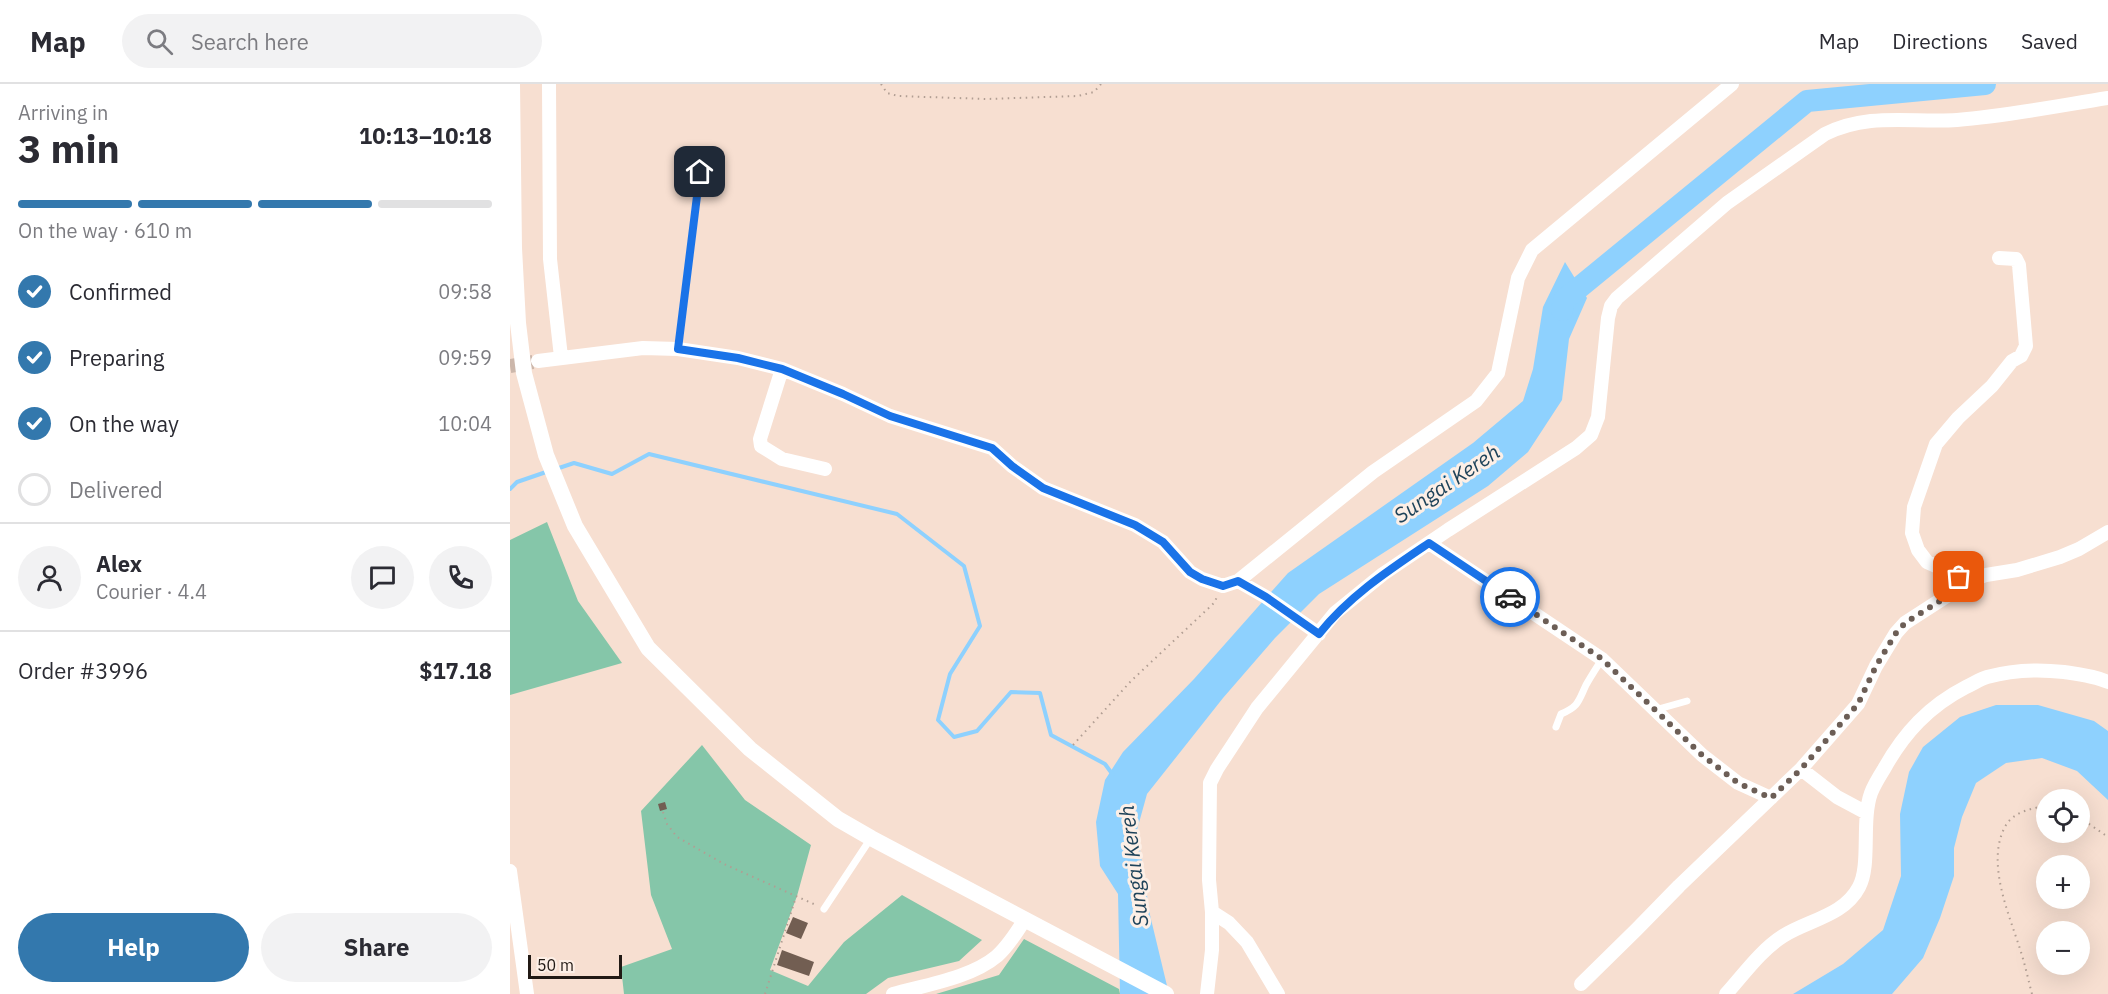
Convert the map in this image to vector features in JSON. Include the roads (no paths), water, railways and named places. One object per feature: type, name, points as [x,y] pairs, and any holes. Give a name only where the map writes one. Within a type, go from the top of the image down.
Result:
[{"type":"street","points":[[512,84],[514,248],[518,323],[524,373],[546,455],[575,526],[648,648],[750,749],[838,819],[1166,994]]},
{"type":"street","points":[[549,84],[550,259],[561,357]]},
{"type":"street","points":[[538,361],[643,348],[678,349],[738,358],[782,369],[890,416],[992,448],[1012,466],[1043,488],[1135,525],[1163,542],[1190,572],[1223,586],[1238,581],[1374,472],[1476,401],[1498,374],[1518,278],[1532,250],[1732,84]]},
{"type":"street","points":[[1207,994],[1212,950],[1209,880],[1210,783],[1216,769],[1257,708],[1315,631],[1383,574],[1576,448],[1591,435],[1598,417],[1608,318],[1611,306],[1617,298],[1727,203],[1825,134],[1842,126],[1859,122],[1917,119],[1958,120],[2108,98]]},
{"type":"street","points":[[1970,582],[1927,562],[1918,550],[1912,533],[1914,507],[1936,444],[1958,418],[1992,386],[2012,361],[2021,356],[2026,346],[2019,265],[2016,259],[1999,258]]},
{"type":"street","points":[[782,369],[760,439],[761,446],[782,459],[825,469]]},
{"type":"street","points":[[1581,984],[1801,769],[1858,704],[1876,666],[1905,623],[1970,582],[1986,575],[2017,570],[2060,556],[2079,549],[2108,532]]},
{"type":"street","points":[[1429,543],[1602,659],[1702,755],[1738,783],[1771,798]]},
{"type":"street","points":[[1238,581],[1266,597],[1315,631]]},
{"type":"street","points":[[1726,994],[1765,950],[1784,935],[1842,907],[1859,887],[1864,866],[1865,812],[1872,791],[1895,747],[1912,726],[1933,708],[1954,693],[1985,678],[2017,672],[2048,670],[2108,682]]},
{"type":"street","points":[[1801,769],[1837,797],[1865,812]]},
{"type":"street","points":[[510,871],[527,994]]},
{"type":"street","points":[[1212,912],[1229,923],[1247,942],[1278,994]]},
{"type":"street","points":[[893,994],[965,974],[996,957],[1016,934],[1024,919]]},
{"type":"lane","points":[[678,349],[700,172]]},
{"type":"lane","points":[[1556,727],[1561,714],[1574,708],[1582,699],[1586,685],[1602,659]]},
{"type":"lane","points":[[1655,710],[1687,701]]},
{"type":"lane","points":[[824,909],[871,838]]},
{"type":"water","points":[[1565,262],[1587,298],[1569,339],[1562,400],[1528,452],[1488,486],[1319,594],[1275,638],[1223,698],[1147,794],[1137,830],[1150,915],[1169,994],[1120,994],[1118,894],[1100,866],[1096,822],[1105,780],[1123,752],[1194,679],[1288,573],[1473,443],[1523,401],[1533,369],[1543,307]]},
{"type":"water","points":[[1996,705],[2038,705],[2094,721],[2108,731],[2108,800],[2077,771],[2042,758],[2006,763],[1976,783],[1962,817],[1954,848],[1954,876],[1940,918],[1923,958],[1892,994],[1793,994],[1843,964],[1883,930],[1901,876],[1900,814],[1909,772],[1923,747],[1960,717]]},
{"type":"waterway","name":"Sungai Kereh","points":[[1562,310],[1564,300],[1807,101],[1985,84]]},
{"type":"waterway","points":[[556,469],[574,463],[612,474],[649,454],[897,514],[964,566],[980,626],[950,674],[938,720],[954,737],[977,731],[1011,692],[1040,693],[1051,735],[1105,764],[1113,775]]},
{"type":"waterway","points":[[510,489],[517,482],[549,471]]},
{"type":"tunnel","points":[[510,366],[533,362]]}]
